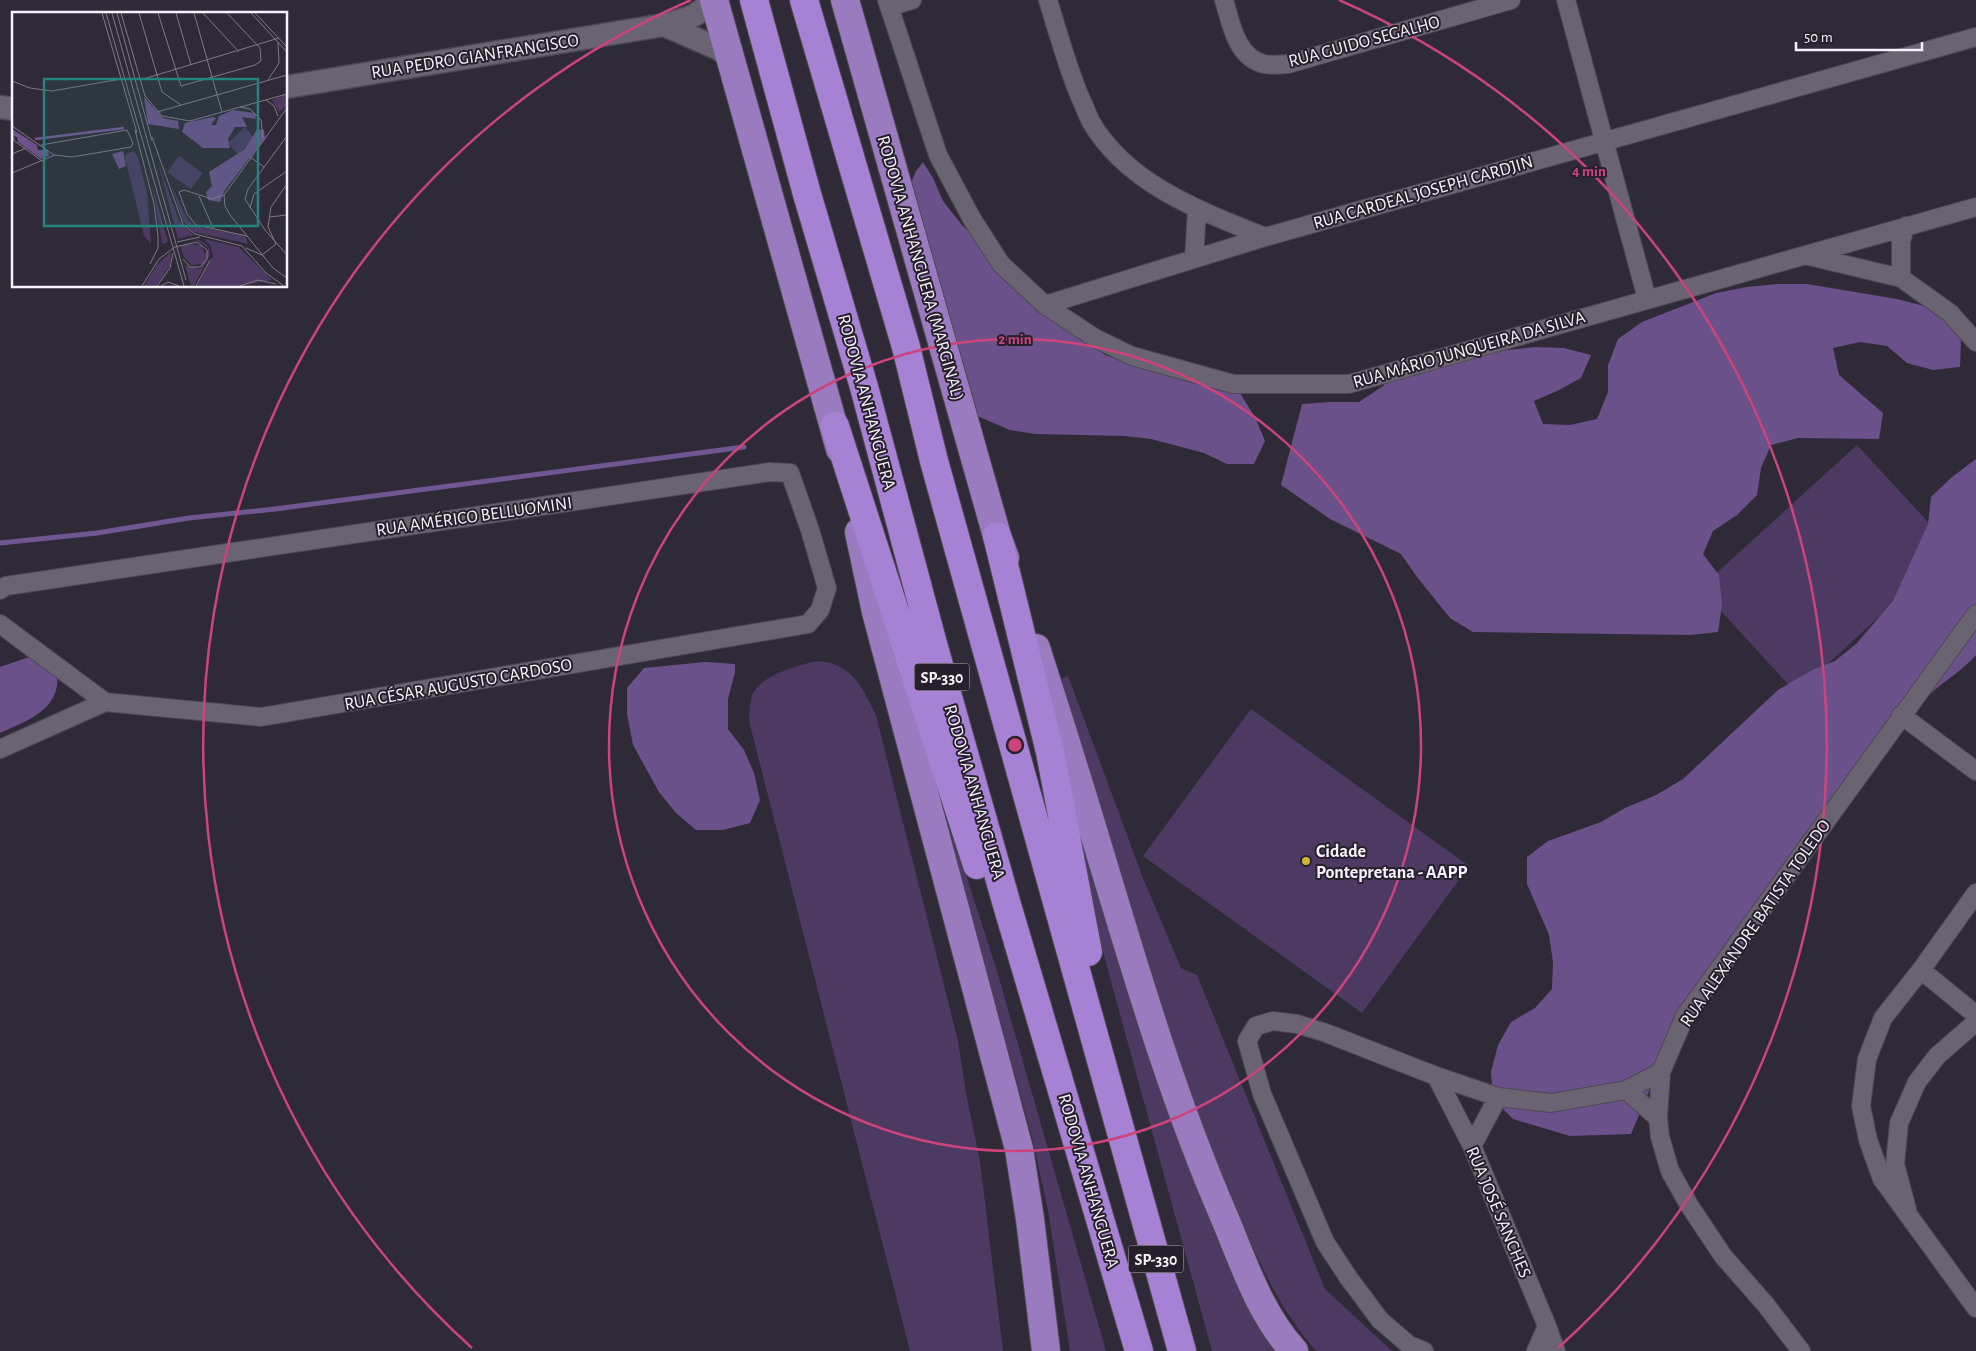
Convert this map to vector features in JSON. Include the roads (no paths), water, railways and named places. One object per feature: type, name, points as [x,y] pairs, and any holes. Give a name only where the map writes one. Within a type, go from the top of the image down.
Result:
[{"type":"highway","points":[[713,0],[836,426],[1014,982],[1121,1351]]},
{"type":"highway","name":"RODOVIA ANHANGUERA","points":[[754,0],[810,203],[864,387],[933,644],[1010,914],[1139,1351]]},
{"type":"highway","name":"SP-330","points":[[804,0],[906,347],[934,461],[1182,1351]]},
{"type":"highway","name":"RODOVIA ANHANGUERA (MARGINAL)","points":[[845,0],[997,536],[1029,624],[1131,958],[1180,1106],[1210,1183],[1264,1310],[1284,1340],[1294,1351]]},
{"type":"highway","points":[[836,426],[876,612],[1019,1148],[1030,1219],[1046,1351]]},
{"type":"highway","points":[[997,536],[1050,752],[1093,983],[1116,1076],[1131,1167]]},
{"type":"street","name":"RUA PEDRO GIANFRANCISCO","points":[[288,87],[664,24],[692,17],[704,10],[713,0]]},
{"type":"street","points":[[888,4],[912,0]]},
{"type":"street","points":[[1048,0],[1080,98],[1090,121],[1112,151],[1148,182],[1197,209],[1265,237]]},
{"type":"street","name":"RUA GUIDO SEGALHO","points":[[1224,0],[1236,38],[1247,54],[1264,64],[1288,64],[1512,0]]},
{"type":"street","points":[[1566,0],[1647,299]]},
{"type":"street","name":"RUA MÁRIO JUNQUEIRA DA SILVA","points":[[888,4],[938,155],[972,219],[1001,264],[1045,305],[1095,338],[1132,356],[1233,384],[1349,384],[1976,207]]},
{"type":"street","points":[[664,24],[719,49],[730,58]]},
{"type":"street","name":"RUA CARDEAL JOSEPH CARDJIN","points":[[1045,305],[1265,237],[1976,37]]},
{"type":"street","points":[[1194,259],[1197,209]]},
{"type":"street","points":[[1901,278],[1901,241],[1906,226]]},
{"type":"street","points":[[1806,256],[1901,278],[1950,313],[1976,342]]},
{"type":"street","name":"RUA AMÉRICO BELLUOMINI","points":[[0,590],[6,586],[770,472],[790,473],[810,530],[827,588],[820,610],[808,624]]},
{"type":"street","name":"RUA ALEXANDRE BATISTA TOLEDO","points":[[1801,1351],[1766,1305],[1723,1256],[1689,1205],[1670,1171],[1660,1137],[1658,1118],[1661,1072],[1685,1016],[1901,715],[1976,614]]},
{"type":"street","points":[[0,624],[105,702],[0,748]]},
{"type":"street","name":"RUA CÉSAR AUGUSTO CARDOSO","points":[[105,702],[261,717],[808,624]]},
{"type":"street","points":[[1901,715],[1976,770]]},
{"type":"street","points":[[1976,893],[1921,970],[1882,1018],[1867,1059],[1861,1106],[1868,1140],[1882,1179],[1976,1308]]},
{"type":"street","points":[[1921,970],[1976,1015]]},
{"type":"street","points":[[1424,1351],[1409,1345],[1380,1320],[1325,1242],[1262,1094],[1247,1042],[1256,1026],[1273,1021],[1298,1024],[1436,1076],[1498,1097],[1551,1103],[1626,1090],[1661,1072]]},
{"type":"street","points":[[1910,1219],[1895,1164],[1899,1123],[1917,1082],[1938,1056],[1976,1022]]},
{"type":"street","name":"RUA JOSÉ SANCHES","points":[[1436,1076],[1472,1146],[1556,1351]]},
{"type":"street","points":[[1626,1090],[1658,1118]]},
{"type":"street","points":[[1472,1146],[1498,1097]]},
{"type":"street","points":[[1536,1351],[1547,1326]]},
{"type":"waterway","points":[[0,543],[97,533],[189,518],[275,509],[744,447]]},
{"type":"place","name":"Cidade Pontepretana - AAPP","points":[[1306,861]]}]
